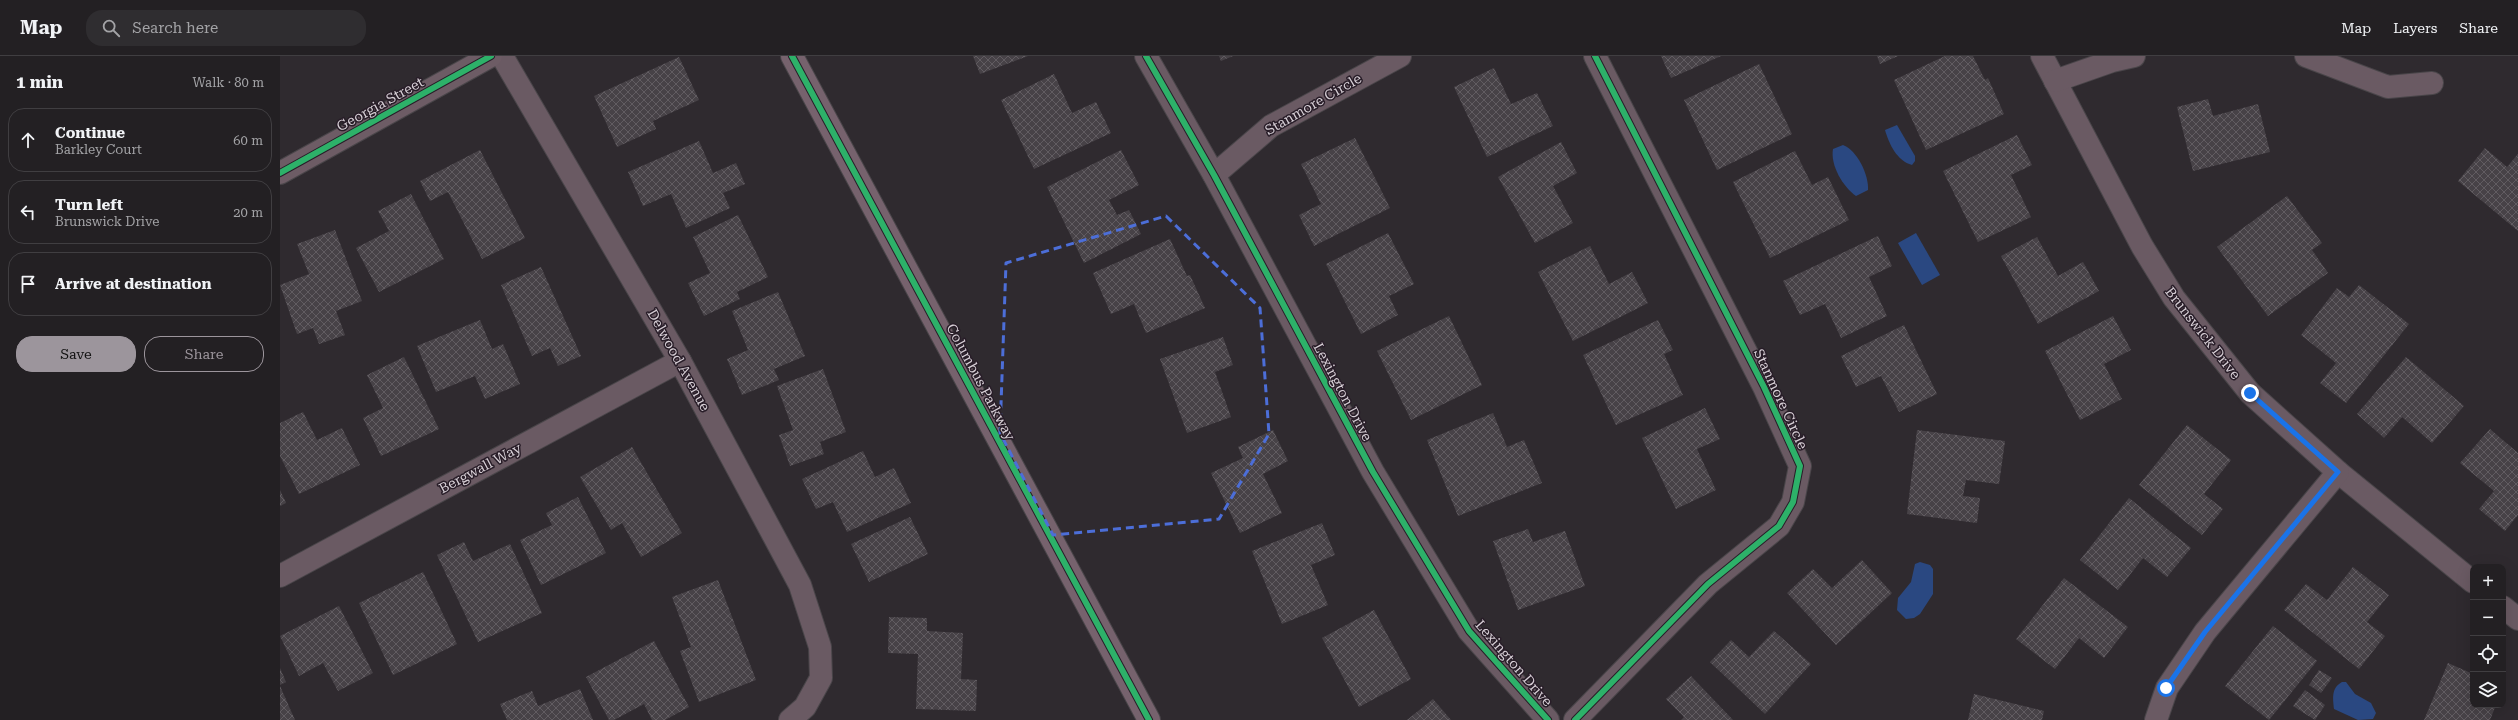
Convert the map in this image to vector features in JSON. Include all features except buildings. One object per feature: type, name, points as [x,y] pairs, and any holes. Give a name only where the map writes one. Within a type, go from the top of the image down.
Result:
[{"type":"main road","name":"Georgia Street","points":[[280,173],[491,56]]},
{"type":"main road","name":"Columbus Parkway","points":[[792,56],[1149,720]]},
{"type":"street","name":"Delwood Avenue","points":[[502,56],[680,361],[800,585],[820,647],[821,678],[805,707],[790,720]]},
{"type":"street","name":"Lexington Drive","points":[[1146,56],[1214,175],[1372,472],[1465,624],[1548,720]]},
{"type":"street","name":"Stanmore Circle","points":[[1214,175],[1271,126],[1400,56]]},
{"type":"street","name":"Stanmore Circle","points":[[1575,720],[1708,584],[1779,526],[1793,502],[1800,466],[1764,387],[1595,56]]},
{"type":"street","name":"Brunswick Drive","points":[[2042,56],[2142,246],[2174,298],[2250,393],[2338,472],[2470,580]]},
{"type":"street","points":[[2054,81],[2112,60],[2134,56]]},
{"type":"street","points":[[2306,56],[2388,87],[2432,83]]},
{"type":"street","name":"Bergwall Way","points":[[280,576],[680,361]]},
{"type":"street","points":[[2156,720],[2166,688],[2205,632],[2338,472]]},
{"type":"street","points":[[2506,609],[2518,619]]},
{"type":"highlighted area","points":[[1166,216],[1260,308],[1269,434],[1219,519],[1053,535],[1000,433],[1006,263]]},
{"type":"water","points":[[1897,125],[1915,156],[1915,161],[1912,165],[1902,160],[1894,151],[1885,130]]},
{"type":"water","points":[[1843,145],[1857,157],[1864,170],[1868,184],[1868,190],[1856,196],[1846,187],[1838,175],[1834,162],[1833,149]]},
{"type":"water","points":[[1916,233],[1940,275],[1922,285],[1898,243]]},
{"type":"water","points":[[1920,562],[1930,565],[1933,569],[1933,594],[1920,614],[1914,618],[1906,619],[1897,610],[1898,598],[1911,582],[1915,564]]},
{"type":"water","points":[[2346,682],[2355,694],[2371,703],[2376,713],[2373,719],[2358,720],[2334,709],[2334,690],[2338,684]]},
{"type":"cycle path","points":[[280,173],[491,56]]},
{"type":"cycle path","points":[[792,56],[1149,720]]},
{"type":"cycle path","points":[[1146,56],[1214,175],[1373,472],[1469,631],[1548,720]]},
{"type":"cycle path","points":[[1575,720],[1708,584],[1779,526],[1793,502],[1800,466],[1764,387],[1595,56]]},
{"type":"route","points":[[2166,688],[2205,632],[2338,472],[2250,393]]}]
